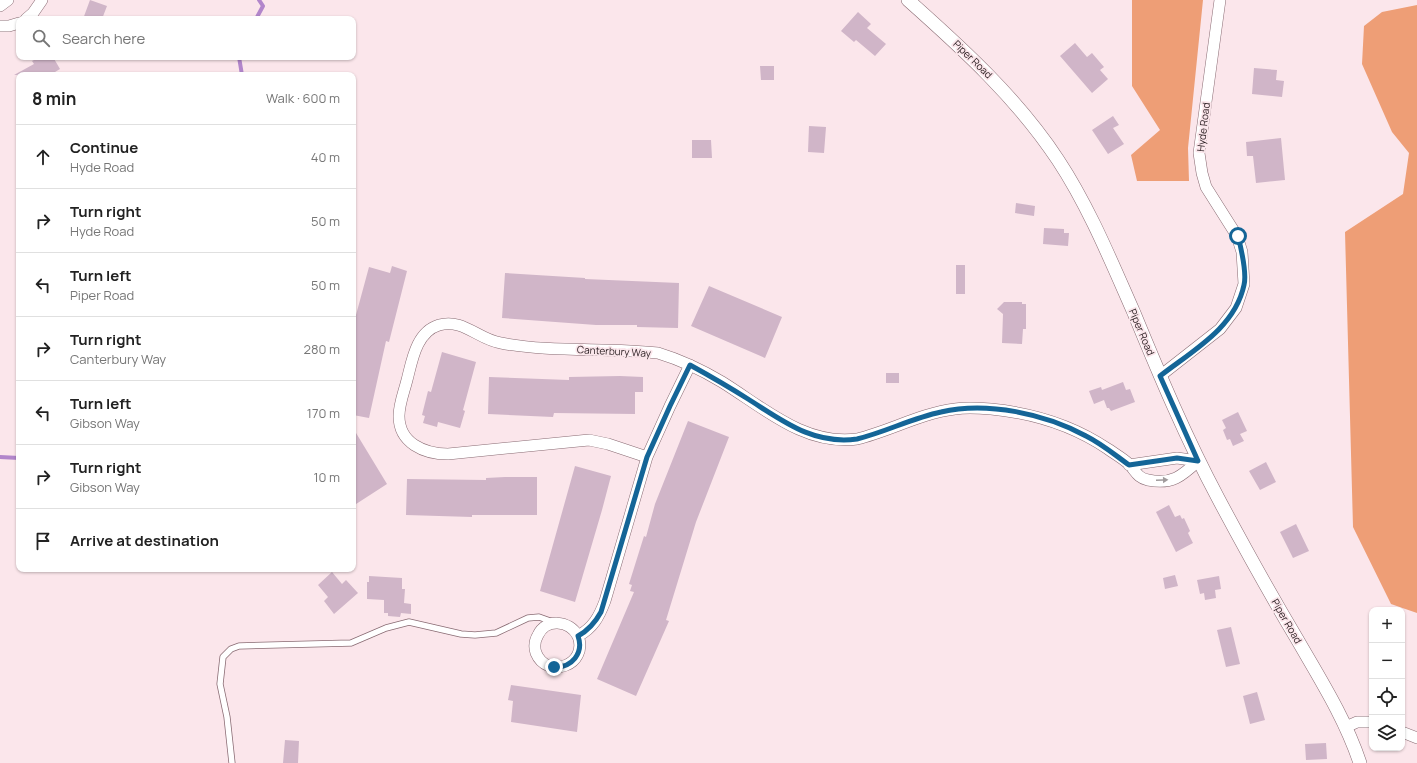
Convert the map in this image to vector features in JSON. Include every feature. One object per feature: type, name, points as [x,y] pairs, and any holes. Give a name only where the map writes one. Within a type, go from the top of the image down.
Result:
[{"type":"street","points":[[0,6],[8,0]]},
{"type":"street","points":[[30,16],[42,0]]},
{"type":"street","name":"Piper Road","points":[[908,0],[955,42],[995,81],[1034,127],[1060,162],[1076,189],[1100,238],[1198,461],[1252,560],[1331,697],[1346,727],[1360,763]]},
{"type":"street","name":"Hyde Road","points":[[1160,376],[1220,330],[1236,308],[1244,284],[1242,252],[1238,236],[1206,187],[1199,153],[1220,0]]},
{"type":"street","points":[[0,26],[16,24]]},
{"type":"street","name":"Canterbury Way","points":[[647,457],[608,444],[590,440],[448,454],[440,454],[422,450],[408,439],[404,434],[400,423],[400,404],[415,351],[423,337],[430,330],[438,325],[448,324],[464,327],[488,339],[500,343],[529,347],[652,352],[678,359],[690,365],[718,380],[789,425],[816,437],[838,440],[857,439],[939,412],[962,408],[991,409],[1034,416],[1078,432],[1100,443],[1129,465],[1136,474],[1148,480],[1172,480],[1183,475],[1198,461]]},
{"type":"street","points":[[578,636],[593,625],[601,612],[647,457],[690,365]]},
{"type":"street","points":[[1129,465],[1177,458],[1198,461]]},
{"type":"street","points":[[556,622],[568,625],[578,636],[580,646],[578,654],[568,665],[561,667],[547,665],[537,654],[535,647],[536,639],[544,627],[556,622]]},
{"type":"street","points":[[1346,727],[1357,722],[1369,722]]},
{"type":"street","points":[[1405,733],[1417,738]]},
{"type":"lane","points":[[232,763],[220,684],[223,657],[231,649],[239,646],[350,643],[386,628],[409,622],[461,634],[476,635],[496,633],[528,618],[539,617],[556,622]]},
{"type":"shaded area","points":[[1132,0],[1203,0],[1188,148],[1189,181],[1137,181],[1131,155],[1160,130],[1132,86]]},
{"type":"shaded area","points":[[1417,5],[1417,613],[1405,609],[1405,607],[1391,604],[1353,527],[1345,232],[1403,194],[1409,153],[1392,132],[1362,64],[1364,26],[1382,12]]},
{"type":"building","points":[[90,0],[107,6],[103,16],[84,16]]},
{"type":"building","points":[[858,12],[871,24],[867,28],[886,44],[875,56],[856,40],[854,42],[841,31]]},
{"type":"building","points":[[1075,43],[1087,57],[1092,53],[1104,67],[1100,70],[1108,79],[1092,93],[1060,56]]},
{"type":"building","points":[[55,60],[60,69],[55,72],[19,72],[34,64],[32,61]]},
{"type":"building","points":[[760,66],[774,66],[774,80],[761,80]]},
{"type":"building","points":[[1254,68],[1277,70],[1276,80],[1284,81],[1282,97],[1252,94]]},
{"type":"building","points":[[1113,116],[1119,125],[1113,128],[1124,144],[1108,154],[1092,130]]},
{"type":"building","points":[[809,126],[826,127],[824,153],[808,152]]},
{"type":"building","points":[[1281,138],[1285,180],[1256,183],[1253,156],[1247,156],[1246,142]]},
{"type":"building","points":[[692,140],[711,140],[712,158],[692,158]]},
{"type":"building","points":[[1016,203],[1035,206],[1034,216],[1015,213]]},
{"type":"building","points":[[1044,228],[1064,229],[1064,233],[1069,233],[1068,246],[1043,244]]},
{"type":"building","points":[[956,265],[965,265],[965,294],[956,294]]},
{"type":"building","points":[[392,266],[407,271],[389,342],[386,341],[369,418],[356,416],[356,315],[369,267],[390,273]]},
{"type":"building","points":[[505,273],[585,279],[679,283],[678,328],[637,327],[637,325],[596,325],[502,318]]},
{"type":"building","points":[[709,286],[782,317],[765,358],[691,326]]},
{"type":"building","points":[[1004,302],[1022,302],[1022,304],[1026,304],[1026,329],[1023,329],[1022,344],[1002,343],[1003,314],[997,309]]},
{"type":"building","points":[[442,352],[476,362],[463,410],[465,411],[460,428],[438,422],[437,427],[423,423],[425,416],[422,415],[428,391],[431,392]]},
{"type":"building","points":[[886,373],[899,373],[899,383],[886,383]]},
{"type":"building","points":[[489,377],[569,380],[569,377],[643,377],[643,392],[635,392],[635,414],[554,413],[553,417],[488,414]]},
{"type":"building","points":[[1123,382],[1126,390],[1130,389],[1135,402],[1111,411],[1107,408],[1104,400],[1094,404],[1089,391],[1101,387],[1102,390]]},
{"type":"building","points":[[1238,412],[1247,431],[1240,434],[1244,441],[1233,446],[1230,439],[1227,440],[1223,430],[1226,428],[1222,420]]},
{"type":"building","points":[[688,421],[729,437],[696,522],[666,620],[669,621],[636,696],[597,679],[634,592],[630,591],[632,585],[629,584],[644,536],[646,537],[655,504]]},
{"type":"building","points":[[356,433],[387,484],[356,504]]},
{"type":"building","points":[[1266,462],[1276,482],[1260,490],[1249,471]]},
{"type":"building","points":[[575,466],[611,476],[575,602],[540,591]]},
{"type":"building","points":[[537,477],[537,515],[472,515],[472,517],[406,515],[407,479],[486,480],[486,478]]},
{"type":"building","points":[[1169,505],[1175,517],[1180,515],[1182,519],[1184,518],[1190,531],[1188,533],[1193,543],[1176,552],[1156,512]]},
{"type":"building","points":[[1296,524],[1309,551],[1293,558],[1280,532]]},
{"type":"building","points":[[332,572],[342,584],[346,580],[358,593],[334,614],[324,601],[328,597],[318,585]]},
{"type":"building","points":[[1175,575],[1178,586],[1165,589],[1163,578]]},
{"type":"building","points":[[369,576],[402,578],[402,589],[405,589],[404,603],[411,604],[411,614],[401,613],[400,617],[388,616],[388,613],[384,613],[384,600],[367,599],[367,582],[369,582]]},
{"type":"building","points":[[1219,576],[1221,589],[1215,590],[1216,598],[1205,600],[1204,593],[1200,594],[1197,580]]},
{"type":"building","points":[[1231,627],[1240,664],[1226,667],[1217,630]]},
{"type":"building","points":[[511,685],[581,695],[577,732],[511,722],[513,701],[508,700]]},
{"type":"building","points":[[1257,692],[1265,720],[1250,724],[1243,696]]},
{"type":"building","points":[[285,740],[299,741],[298,763],[283,763]]},
{"type":"building","points":[[1326,743],[1327,759],[1306,760],[1305,744]]},
{"type":"waterway","points":[[258,16],[263,6],[259,0]]},
{"type":"waterway","points":[[240,60],[242,72]]},
{"type":"waterway","points":[[0,457],[16,458]]},
{"type":"route","points":[[554,667],[568,665],[574,660],[578,654],[580,646],[578,636],[590,629],[601,612],[647,457],[690,365],[722,382],[794,428],[816,437],[845,441],[857,439],[939,412],[962,408],[977,408],[1004,410],[1024,414],[1066,427],[1100,443],[1129,465],[1177,458],[1198,461],[1160,376],[1220,330],[1236,308],[1244,284],[1242,252],[1238,236]]}]
